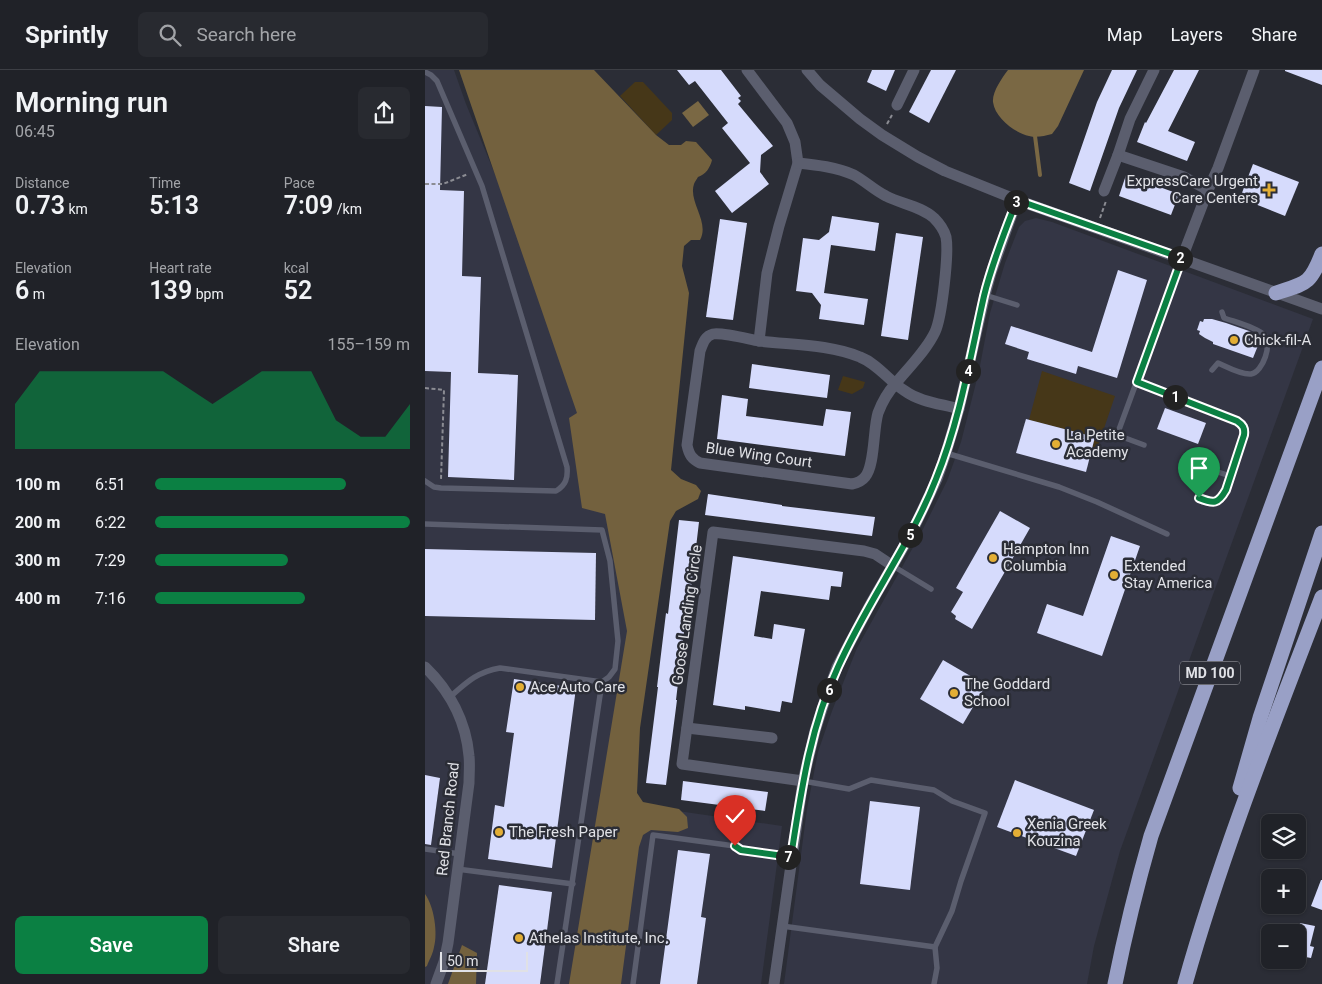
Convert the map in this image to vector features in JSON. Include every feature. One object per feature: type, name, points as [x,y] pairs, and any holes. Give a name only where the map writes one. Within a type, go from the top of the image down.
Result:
[{"type":"highway","points":[[1276,293],[1308,281],[1315,271],[1322,254]]},
{"type":"highway","name":"MD 100","points":[[1115,984],[1123,940],[1151,836],[1322,368]]},
{"type":"highway","points":[[1208,910],[1260,718],[1322,533]]},
{"type":"highway","points":[[1185,984],[1246,798],[1322,597]]},
{"type":"street","points":[[807,70],[838,101],[882,135],[945,171],[1017,200],[1322,309]]},
{"type":"street","points":[[897,105],[914,70]]},
{"type":"street","points":[[1104,191],[1130,120],[1154,70]]},
{"type":"street","points":[[1182,258],[1254,70]]},
{"type":"street","points":[[750,71],[787,123],[795,142],[798,163],[767,273],[759,341]]},
{"type":"street","points":[[1118,155],[1184,178],[1208,190]]},
{"type":"street","points":[[798,163],[836,169],[854,175],[885,196],[933,217],[941,226],[946,237],[947,253],[936,330],[930,342],[896,383]]},
{"type":"street","points":[[774,984],[803,781],[817,722],[837,668],[911,534],[946,453],[959,409],[985,295],[1017,200]]},
{"type":"street","name":"Blue Wing Court","points":[[896,383],[883,400],[878,414],[870,467],[864,479],[858,482],[852,484],[700,464],[688,453],[687,446],[700,351],[703,342],[708,336],[715,333],[759,341],[842,350],[862,357],[879,368],[896,383],[905,392],[919,398],[959,409]]},
{"type":"street","name":"Goose Landing Circle","points":[[803,781],[682,764],[713,532],[864,551],[875,554],[893,566]]},
{"type":"street","name":"Red Branch Road","points":[[425,667],[436,677],[450,697],[463,725],[470,758],[469,783],[448,943],[436,984]]},
{"type":"street","points":[[687,728],[772,738]]},
{"type":"lane","points":[[425,72],[437,81],[482,186],[567,467],[565,483],[556,491],[441,488],[434,487],[425,481]]},
{"type":"lane","points":[[1144,445],[1117,435],[1182,258]]},
{"type":"lane","points":[[985,295],[1017,305]]},
{"type":"lane","points":[[1212,370],[1218,364],[1249,374],[1255,373],[1263,363],[1268,346],[1268,340],[1262,333],[1224,318],[1222,312]]},
{"type":"lane","points":[[1137,382],[1237,421],[1245,429],[1226,490],[1214,502],[1199,498]]},
{"type":"lane","points":[[946,453],[1059,486],[1167,534]]},
{"type":"lane","points":[[1209,468],[1230,476]]},
{"type":"lane","points":[[425,524],[602,530],[610,561],[618,641],[615,669],[609,677],[602,682],[499,668],[470,679],[450,697]]},
{"type":"lane","points":[[893,566],[931,589]]},
{"type":"lane","points":[[557,984],[602,682]]},
{"type":"lane","points":[[803,781],[849,789],[871,780],[933,790],[952,801],[985,813],[952,911],[935,947],[937,968],[934,984]]},
{"type":"lane","points":[[633,984],[653,835],[735,846],[741,850],[791,857]]},
{"type":"lane","points":[[425,849],[459,854]]},
{"type":"lane","points":[[457,869],[573,884]]},
{"type":"lane","points":[[782,926],[935,947]]},
{"type":"path","points":[[425,184],[443,184],[475,170]]},
{"type":"path","points":[[425,388],[444,390],[441,488]]},
{"type":"shaded area","points":[[425,70],[454,70],[497,179],[645,599],[623,803],[782,826],[761,984],[425,984]]},
{"type":"shaded area","points":[[459,70],[594,70],[656,135],[669,145],[681,145],[686,141],[696,142],[712,160],[707,170],[698,177],[694,184],[694,198],[702,226],[700,240],[691,240],[684,246],[682,266],[689,293],[671,470],[681,479],[696,485],[701,491],[698,499],[676,511],[670,521],[640,728],[637,793],[643,802],[679,809],[687,817],[688,828],[678,832],[651,830],[643,835],[639,847],[621,984],[569,984],[627,631],[605,514],[582,508],[569,418],[577,413]]},
{"type":"shaded area","points":[[1008,70],[1084,70],[1058,126],[1052,134],[1035,137],[1018,132],[997,114],[993,102],[994,94]]},
{"type":"shaded area","points":[[635,82],[643,82],[672,113],[672,120],[656,135],[620,96]]},
{"type":"shaded area","points":[[698,101],[709,115],[693,127],[682,113]]},
{"type":"shaded area","points":[[1036,218],[1052,222],[1313,319],[1120,851],[1094,946],[1087,984],[784,984],[807,809],[818,752],[857,648],[921,533],[947,481],[961,442],[979,371],[990,313],[1005,263],[1019,227],[1025,221]]},
{"type":"shaded area","points":[[1042,371],[1115,396],[1096,452],[1092,450],[1095,437],[1029,420]]},
{"type":"shaded area","points":[[843,376],[865,382],[863,388],[852,394],[838,390]]},
{"type":"shaded area","points":[[425,894],[433,912],[436,934],[433,952],[425,967]]},
{"type":"shaded area","points":[[462,945],[477,953],[476,984],[448,984]]},
{"type":"building","points":[[677,70],[721,70],[741,96],[738,98],[741,101],[738,104],[773,146],[761,155],[760,172],[769,184],[732,213],[715,191],[750,163],[722,128],[728,123],[695,81],[689,85]]},
{"type":"building","points":[[872,70],[895,70],[886,91],[867,82]]},
{"type":"building","points":[[931,70],[956,70],[929,123],[909,112]]},
{"type":"building","points":[[1112,70],[1137,70],[1119,108],[1090,191],[1069,183],[1097,102]]},
{"type":"building","points":[[1174,70],[1199,70],[1168,131],[1195,142],[1187,161],[1137,142],[1145,122]]},
{"type":"building","points":[[1322,70],[1322,85],[1285,71]]},
{"type":"building","points":[[425,106],[442,107],[440,190],[464,191],[462,276],[481,277],[478,373],[518,375],[514,480],[448,477],[451,372],[425,371]]},
{"type":"building","name":"ExpressCare Urgent Care Centers","points":[[1253,164],[1299,182],[1285,216],[1240,198]]},
{"type":"building","points":[[1126,175],[1179,194],[1171,215],[1119,196]]},
{"type":"building","points":[[832,216],[879,223],[875,251],[831,245],[824,293],[868,299],[864,325],[819,319],[821,305],[812,293],[796,291],[803,238],[819,240],[829,232]]},
{"type":"building","points":[[720,219],[747,223],[733,320],[706,317]]},
{"type":"building","points":[[896,233],[923,237],[908,340],[881,336]]},
{"type":"building","points":[[1118,270],[1147,280],[1117,378],[1078,366],[1076,374],[1027,359],[1029,352],[1005,344],[1011,326],[1092,352]]},
{"type":"building","name":"Chick-fil-A","points":[[1204,319],[1226,323],[1249,331],[1261,338],[1253,358],[1213,344],[1213,342],[1199,334],[1200,331],[1197,330],[1200,321],[1203,322]]},
{"type":"building","points":[[752,364],[830,375],[827,398],[749,388]]},
{"type":"building","points":[[722,395],[748,399],[746,416],[823,426],[826,409],[851,412],[845,456],[717,439]]},
{"type":"building","points":[[1165,408],[1206,423],[1198,444],[1157,429]]},
{"type":"building","name":"La Petite Academy","points":[[1026,419],[1095,437],[1086,472],[1016,453]]},
{"type":"building","points":[[708,494],[782,506],[875,517],[872,536],[705,515]]},
{"type":"building","name":"Hampton Inn Columbia","points":[[1000,511],[1030,528],[972,629],[955,619],[956,616],[951,612],[963,592],[956,588]]},
{"type":"building","points":[[679,520],[699,522],[666,785],[646,783]]},
{"type":"building","name":"Extended Stay America","points":[[1111,536],[1140,546],[1102,656],[1037,633],[1047,604],[1083,616]]},
{"type":"building","points":[[425,549],[596,553],[595,620],[425,616]]},
{"type":"building","points":[[733,556],[843,572],[841,587],[831,586],[829,600],[761,591],[754,636],[772,639],[774,624],[805,629],[792,703],[782,701],[780,712],[745,706],[745,710],[713,705]]},
{"type":"building","points":[[943,660],[986,685],[963,724],[920,699]]},
{"type":"building","points":[[514,679],[576,688],[552,868],[488,859],[495,805],[504,807],[514,733],[506,732]]},
{"type":"building","points":[[425,775],[440,778],[431,845],[425,844]]},
{"type":"building","points":[[1015,780],[1094,810],[1076,856],[997,827]]},
{"type":"building","points":[[683,781],[768,792],[765,811],[681,800]]},
{"type":"building","points":[[870,801],[920,807],[910,890],[860,884]]},
{"type":"building","points":[[678,850],[710,854],[701,917],[706,918],[697,984],[660,984]]},
{"type":"building","points":[[1322,880],[1322,910],[1311,906]]},
{"type":"building","name":"Athelas Institute, Inc.","points":[[499,885],[552,892],[540,984],[485,984]]},
{"type":"building","points":[[1306,924],[1315,926],[1310,946],[1314,947],[1311,958],[1306,957]]},
{"type":"waterway","points":[[1035,136],[1040,175]]},
{"type":"place","name":"ExpressCare Urgent Care Centers","points":[[1269,190]]},
{"type":"place","name":"Chick-fil-A","points":[[1234,340]]},
{"type":"place","name":"La Petite Academy","points":[[1056,444]]},
{"type":"place","name":"Hampton Inn Columbia","points":[[993,558]]},
{"type":"place","name":"Extended Stay America","points":[[1114,575]]},
{"type":"place","name":"Ace Auto Care","points":[[520,687]]},
{"type":"place","name":"The Goddard School","points":[[954,693]]},
{"type":"place","name":"The Fresh Paper","points":[[499,832]]},
{"type":"place","name":"Xenia Greek Kouzina","points":[[1017,833]]},
{"type":"place","name":"Athelas Institute, Inc.","points":[[519,938]]},
{"type":"route","points":[[735,846],[741,850],[791,857],[809,752],[823,706],[837,668],[850,642],[911,534],[937,479],[954,430],[991,273],[1017,200],[1182,258],[1137,382],[1237,421],[1245,429],[1226,490],[1222,496],[1214,502],[1208,502],[1199,498]]}]
